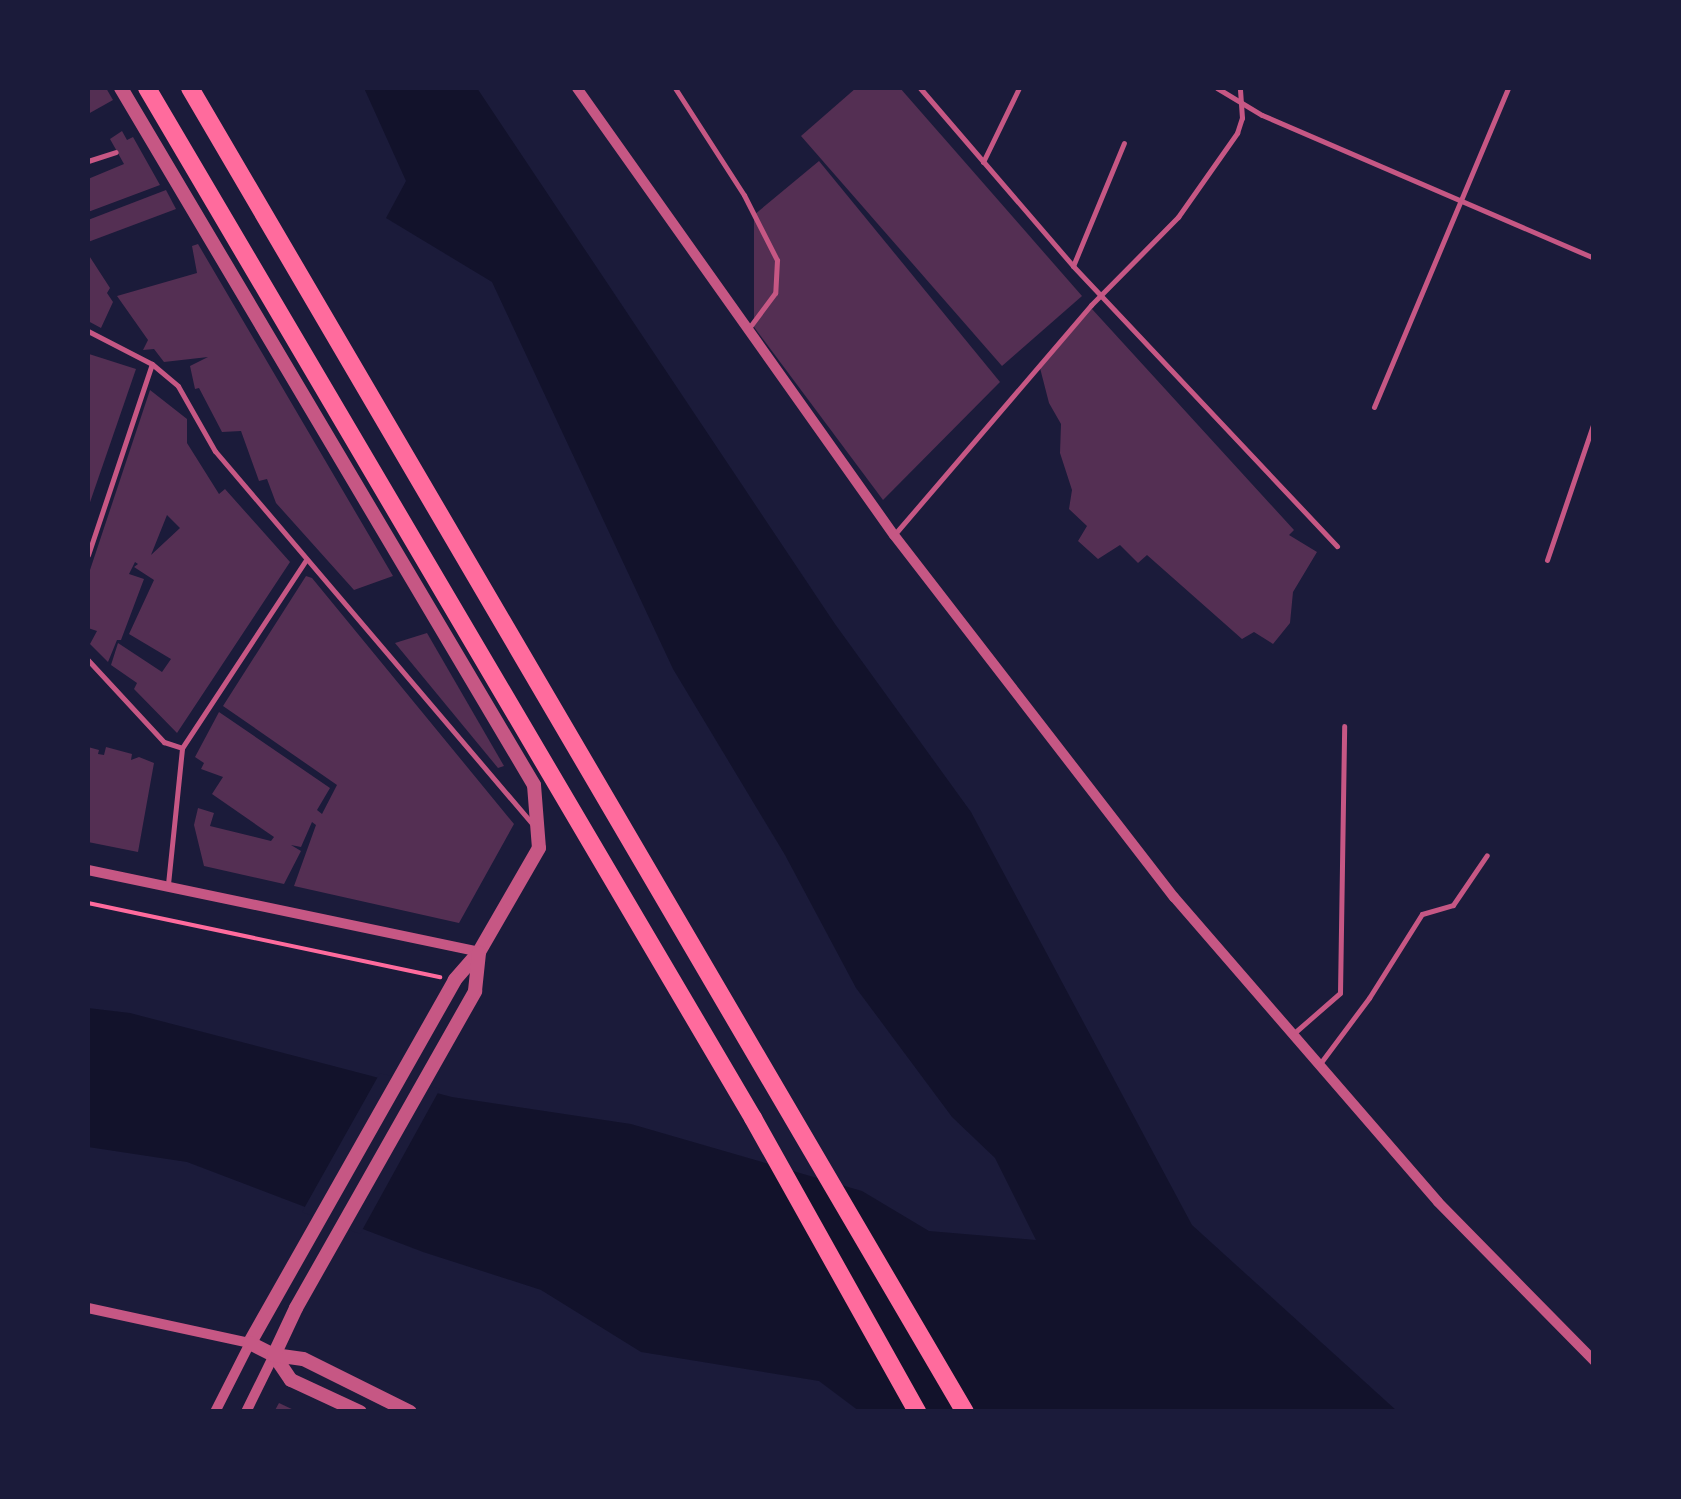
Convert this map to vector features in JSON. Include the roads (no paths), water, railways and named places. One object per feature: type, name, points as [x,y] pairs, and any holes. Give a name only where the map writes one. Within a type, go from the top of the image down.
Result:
[{"type":"highway","points":[[147,88],[753,1118],[917,1412]]},
{"type":"highway","points":[[190,88],[965,1412]]},
{"type":"street","points":[[121,88],[534,785],[539,832],[539,848],[480,952],[455,980],[215,1412]]},
{"type":"street","points":[[577,88],[894,535],[1046,736],[1318,1068],[1438,1202],[1594,1361]]},
{"type":"street","points":[[88,870],[480,952]]},
{"type":"street","points":[[246,1412],[296,1308],[474,991],[480,952]]},
{"type":"street","points":[[88,1308],[250,1343],[274,1355],[303,1359],[410,1412]]},
{"type":"street","points":[[274,1355],[291,1380],[360,1412]]},
{"type":"lane","points":[[675,88],[744,195],[777,260],[775,292],[746,330]]},
{"type":"lane","points":[[920,88],[1072,266],[1337,546]]},
{"type":"lane","points":[[983,162],[1020,88]]},
{"type":"lane","points":[[1217,88],[1242,104],[1594,258]]},
{"type":"lane","points":[[894,535],[1101,297],[1178,217],[1221,161],[1237,133],[1242,104],[1240,88]]},
{"type":"lane","points":[[1374,406],[1508,88]]},
{"type":"lane","points":[[1072,266],[1124,143]]},
{"type":"lane","points":[[88,161],[116,152]]},
{"type":"lane","points":[[88,331],[152,364],[178,386],[216,451],[539,832]]},
{"type":"lane","points":[[88,555],[152,364]]},
{"type":"lane","points":[[1547,560],[1594,422]]},
{"type":"lane","points":[[168,884],[182,748],[306,560]]},
{"type":"lane","points":[[88,660],[164,742],[182,748]]},
{"type":"lane","points":[[1291,1036],[1340,993],[1344,726]]},
{"type":"lane","points":[[1318,1068],[1370,998],[1422,914],[1453,905],[1487,854]]}]
